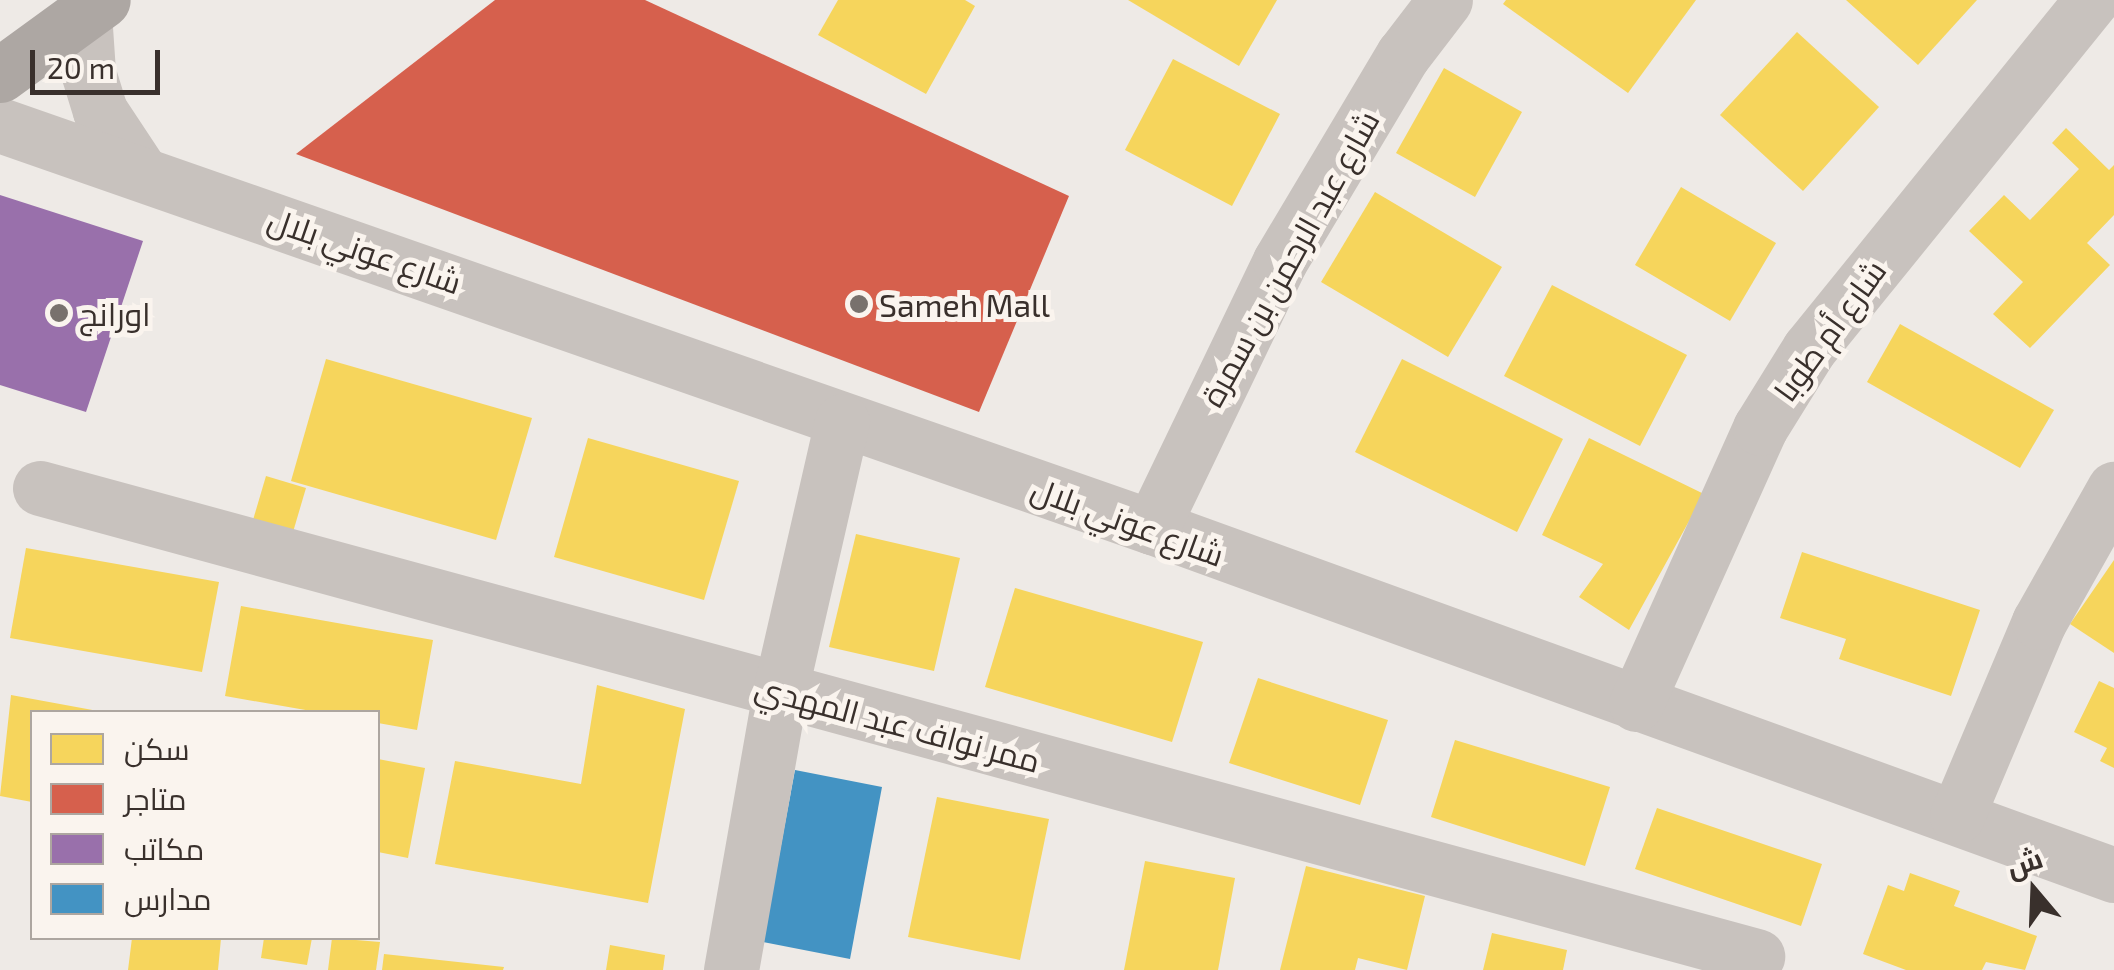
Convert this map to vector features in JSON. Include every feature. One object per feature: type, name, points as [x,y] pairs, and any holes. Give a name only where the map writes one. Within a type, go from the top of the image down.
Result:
[{"type":"main road","points":[[0,75],[94,7]]},
{"type":"street","name":"شارع عبد الرحمن بن سمرة","points":[[1152,527],[1280,261],[1403,55],[1446,0]]},
{"type":"street","name":"شارع أم طوبا","points":[[1636,704],[1760,428],[1810,349],[2092,0]]},
{"type":"street","points":[[94,7],[88,72],[100,111],[140,172]]},
{"type":"street","name":"شارع عوني بلال","points":[[0,125],[1152,527],[2114,875]]},
{"type":"street","points":[[731,970],[780,692],[842,421]]},
{"type":"street","name":"ممر نواف عبد المهدي","points":[[40,488],[1756,956]]},
{"type":"street","points":[[1957,816],[2038,622],[2114,489]]},
{"type":"building: سكن","points":[[838,0],[965,0],[975,6],[926,94],[818,35]]},
{"type":"building: سكن","points":[[1128,0],[1277,0],[1239,66]]},
{"type":"building: سكن","points":[[1506,0],[1696,0],[1628,93],[1503,4]]},
{"type":"building: سكن","points":[[1846,0],[1977,0],[1918,65]]},
{"type":"building: سكن","points":[[1797,32],[1879,107],[1803,191],[1720,115]]},
{"type":"building: سكن","points":[[1173,59],[1280,114],[1232,206],[1125,150]]},
{"type":"building: سكن","points":[[1444,68],[1522,112],[1475,197],[1396,153]]},
{"type":"building: سكن","points":[[2066,128],[2109,170],[2114,165],[2114,215],[2087,243],[2110,265],[2030,348],[1993,314],[2023,282],[1969,231],[2004,195],[2030,220],[2079,169],[2052,143]]},
{"type":"building: سكن","points":[[1681,187],[1776,243],[1730,321],[1635,265]]},
{"type":"building: سكن","points":[[1375,192],[1502,267],[1448,357],[1321,282]]},
{"type":"building: سكن","points":[[1552,285],[1687,355],[1640,446],[1504,376]]},
{"type":"building: سكن","points":[[1900,324],[2054,410],[2020,468],[1867,382]]},
{"type":"building: سكن","points":[[326,359],[532,418],[496,540],[291,481]]},
{"type":"building: سكن","points":[[1402,359],[1563,439],[1517,532],[1355,452]]},
{"type":"building: سكن","points":[[588,438],[739,481],[704,600],[554,557]]},
{"type":"building: سكن","points":[[1589,438],[1704,494],[1629,630],[1579,597],[1603,564],[1542,535]]},
{"type":"building: سكن","points":[[266,476],[306,488],[293,532],[253,520]]},
{"type":"building: سكن","points":[[856,534],[960,558],[934,671],[829,647]]},
{"type":"building: سكن","points":[[26,548],[219,582],[202,672],[10,638]]},
{"type":"building: سكن","points":[[1802,552],[1980,610],[1951,696],[1839,659],[1846,639],[1780,618]]},
{"type":"building: سكن","points":[[2114,560],[2114,653],[2070,624]]},
{"type":"building: سكن","points":[[1015,588],[1203,642],[1172,742],[985,687]]},
{"type":"building: سكن","points":[[241,606],[433,640],[417,730],[380,723],[380,710],[306,710],[225,696]]},
{"type":"building: سكن","points":[[1258,678],[1388,720],[1360,805],[1229,763]]},
{"type":"building: سكن","points":[[2099,681],[2114,688],[2114,768],[2100,761],[2107,748],[2074,732]]},
{"type":"building: سكن","points":[[597,685],[685,709],[648,903],[435,864],[455,761],[581,784]]},
{"type":"building: سكن","points":[[11,695],[93,710],[30,710],[30,802],[0,796]]},
{"type":"building: سكن","points":[[1455,740],[1610,787],[1585,866],[1431,817]]},
{"type":"building: سكن","points":[[380,759],[425,768],[408,858],[380,852]]},
{"type":"building: سكن","points":[[937,797],[1049,819],[1020,960],[908,937]]},
{"type":"building: سكن","points":[[1657,808],[1822,864],[1801,926],[1635,869]]},
{"type":"building: سكن","points":[[1145,861],[1235,878],[1218,970],[1124,970]]},
{"type":"building: سكن","points":[[1306,866],[1425,896],[1407,970],[1358,958],[1355,970],[1280,970]]},
{"type":"building: سكن","points":[[1910,873],[1960,891],[1954,906],[2037,936],[2025,970],[1986,962],[1982,970],[1906,970],[1863,954],[1888,885],[1904,891]]},
{"type":"building: سكن","points":[[1492,933],[1567,950],[1563,970],[1483,970]]},
{"type":"building: سكن","points":[[132,940],[221,940],[218,970],[128,970]]},
{"type":"building: سكن","points":[[264,940],[312,940],[307,965],[261,958]]},
{"type":"building: سكن","points":[[332,940],[380,942],[376,970],[328,970]]},
{"type":"building: سكن","points":[[610,945],[665,955],[663,970],[606,970]]},
{"type":"building: سكن","points":[[384,954],[504,967],[382,970]]},
{"type":"building: متاجر","name":"Sameh Mall","points":[[495,0],[645,0],[1069,196],[979,412],[296,154]]},
{"type":"building: مكاتب","name":"اورانج","points":[[0,195],[143,241],[86,412],[0,385]]},
{"type":"building: مدارس","points":[[795,770],[882,787],[850,959],[763,942]]},
{"type":"place","name":"Sameh Mall","points":[[859,304]]},
{"type":"place","name":"اورانج","points":[[59,313]]}]
